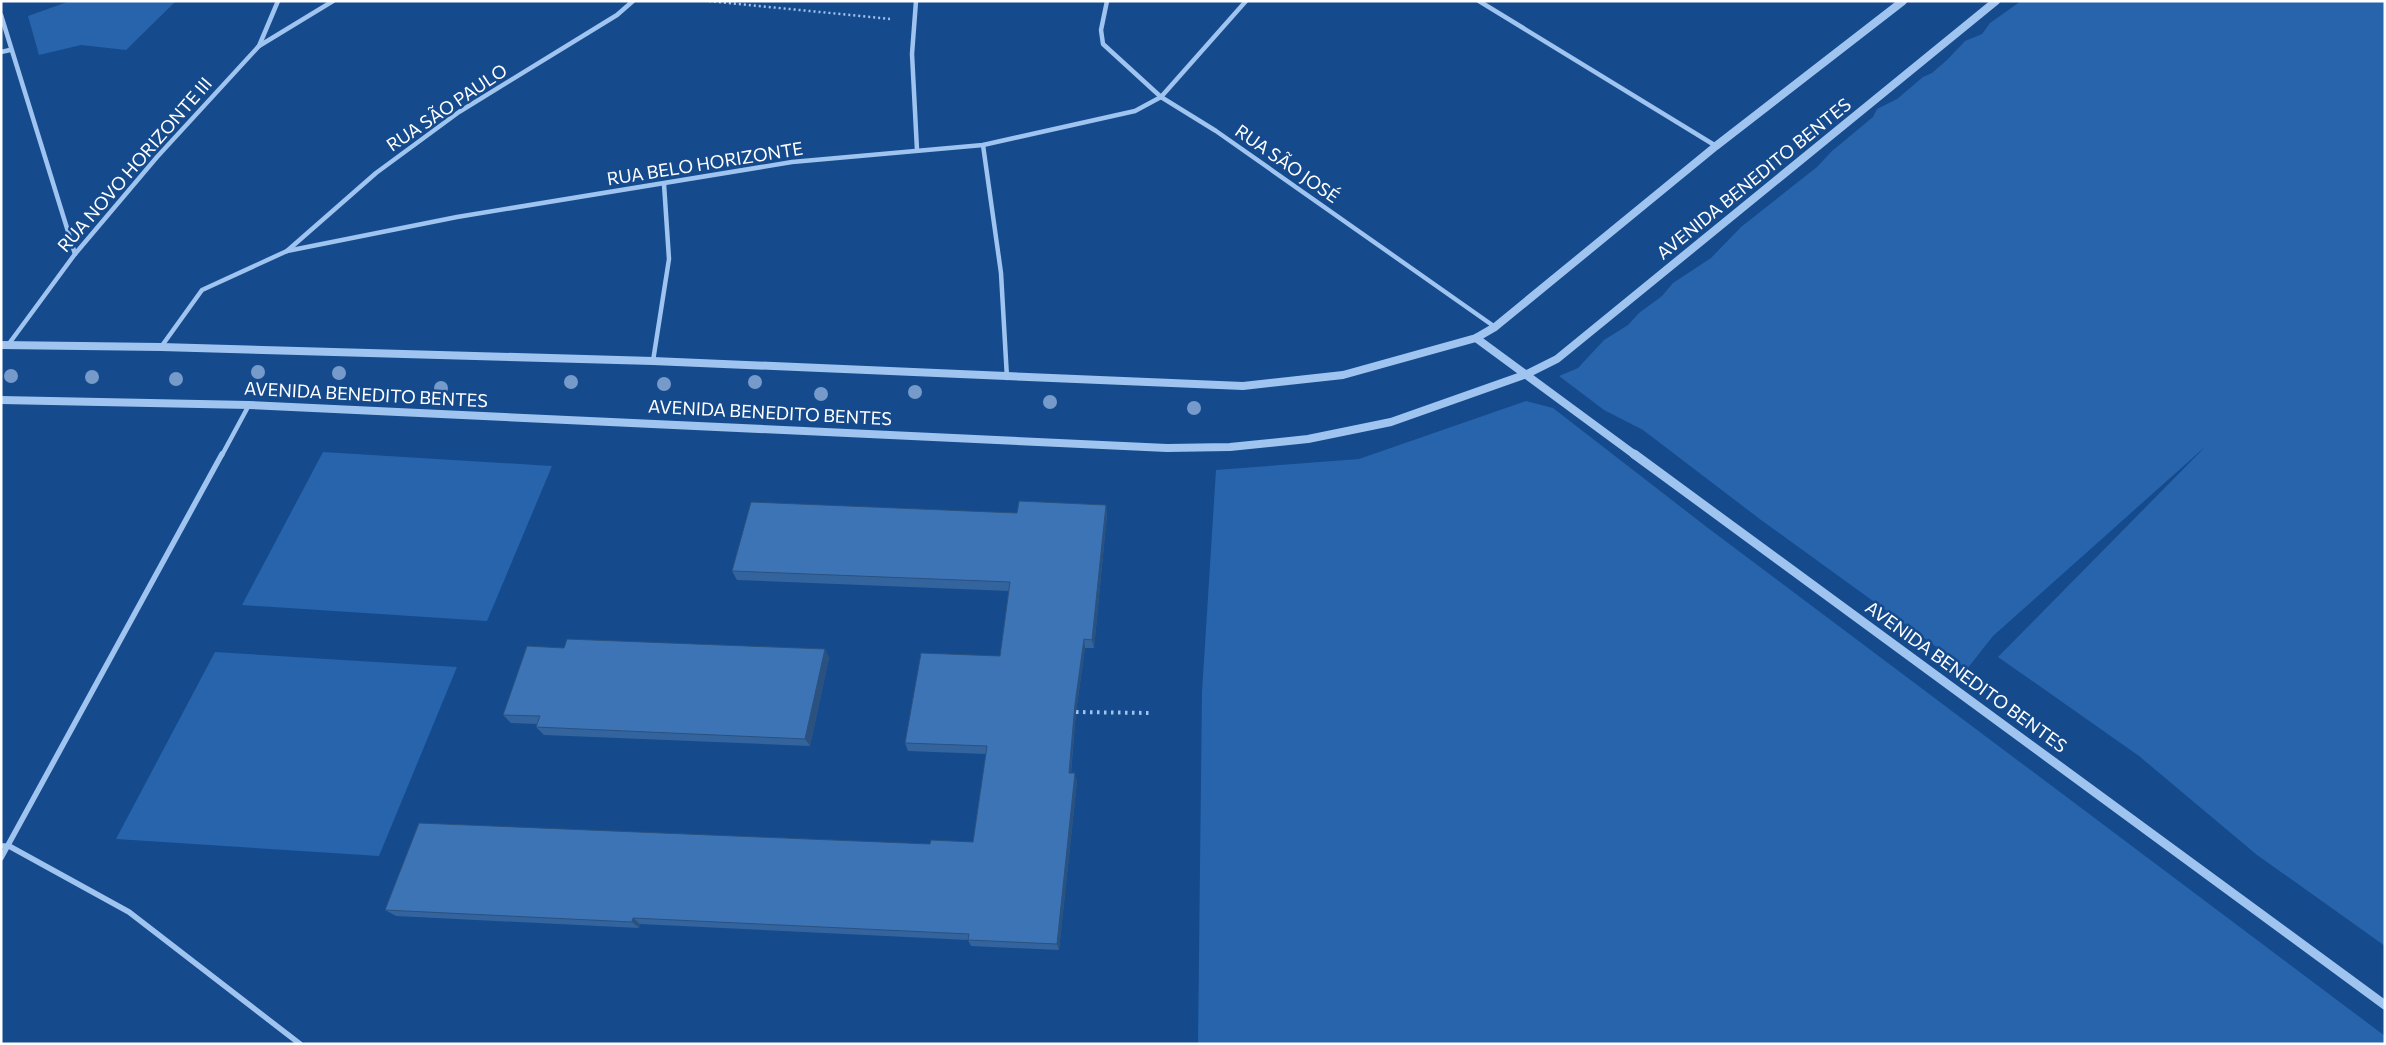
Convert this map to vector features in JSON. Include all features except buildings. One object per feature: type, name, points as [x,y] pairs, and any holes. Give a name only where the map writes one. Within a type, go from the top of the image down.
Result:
[{"type":"street","name":"RUA NOVO HORIZONTE III","points":[[4,345],[75,254],[157,156],[259,46],[278,1]]},
{"type":"street","points":[[259,46],[333,1]]},
{"type":"street","name":"RUA SÃO PAULO","points":[[287,251],[376,173],[459,112],[617,15],[633,1]]},
{"type":"street","points":[[916,1],[912,54],[917,150]]},
{"type":"street","name":"RUA SÃO JOSÉ","points":[[1107,1],[1101,30],[1103,44],[1161,97],[1216,131],[1495,327]]},
{"type":"street","name":"RUA BELO HORIZONTE","points":[[161,347],[202,290],[287,251],[457,216],[792,162],[983,145],[1135,111],[1161,97],[1246,1]]},
{"type":"street","points":[[1479,1],[1716,146]]},
{"type":"street","points":[[4,345],[161,347],[653,361],[1007,378],[1244,386],[1343,375],[1476,338],[1495,327],[1716,146],[1904,1]]},
{"type":"street","name":"AVENIDA BENEDITO BENTES","points":[[1,400],[249,405],[1167,448],[1230,446],[1308,439],[1391,422],[1527,374],[1557,359],[1600,326],[1996,1]]},
{"type":"street","points":[[1,15],[10,50],[75,254]]},
{"type":"street","points":[[1,52],[10,50]]},
{"type":"street","points":[[983,145],[1001,273],[1007,378]]},
{"type":"street","points":[[653,361],[669,259],[664,184]]},
{"type":"street","name":"AVENIDA BENEDITO BENTES","points":[[1476,338],[2385,1006]]},
{"type":"street","points":[[1,858],[249,405]]},
{"type":"street","points":[[1,846],[9,846],[129,912],[300,1044]]},
{"type":"path","points":[[709,1],[914,21]]},
{"type":"path","points":[[1076,712],[1149,713]]},
{"type":"shaded area","points":[[70,1],[176,1],[126,50],[81,45],[39,55],[28,16]]},
{"type":"shaded area","points":[[2021,1],[2385,1],[2385,946],[2257,855],[2139,756],[1998,657],[2206,446],[1993,636],[1967,669],[1761,520],[1643,430],[1604,410],[1559,376],[1578,368],[1604,340],[1628,325],[1639,313],[1662,296],[1673,283],[1711,258],[1741,227],[1817,167],[1832,151],[1873,117],[1877,109],[1897,99],[1923,77],[1932,73],[1965,41],[1982,34],[1990,23]]},
{"type":"shaded area","points":[[1526,401],[1553,408],[1708,528],[2385,1036],[2385,1044],[1198,1044],[1202,692],[1216,470],[1359,459]]},
{"type":"shaded area","points":[[323,452],[552,466],[487,621],[242,605]]},
{"type":"shaded area","points":[[215,652],[457,667],[379,856],[116,839]]}]
